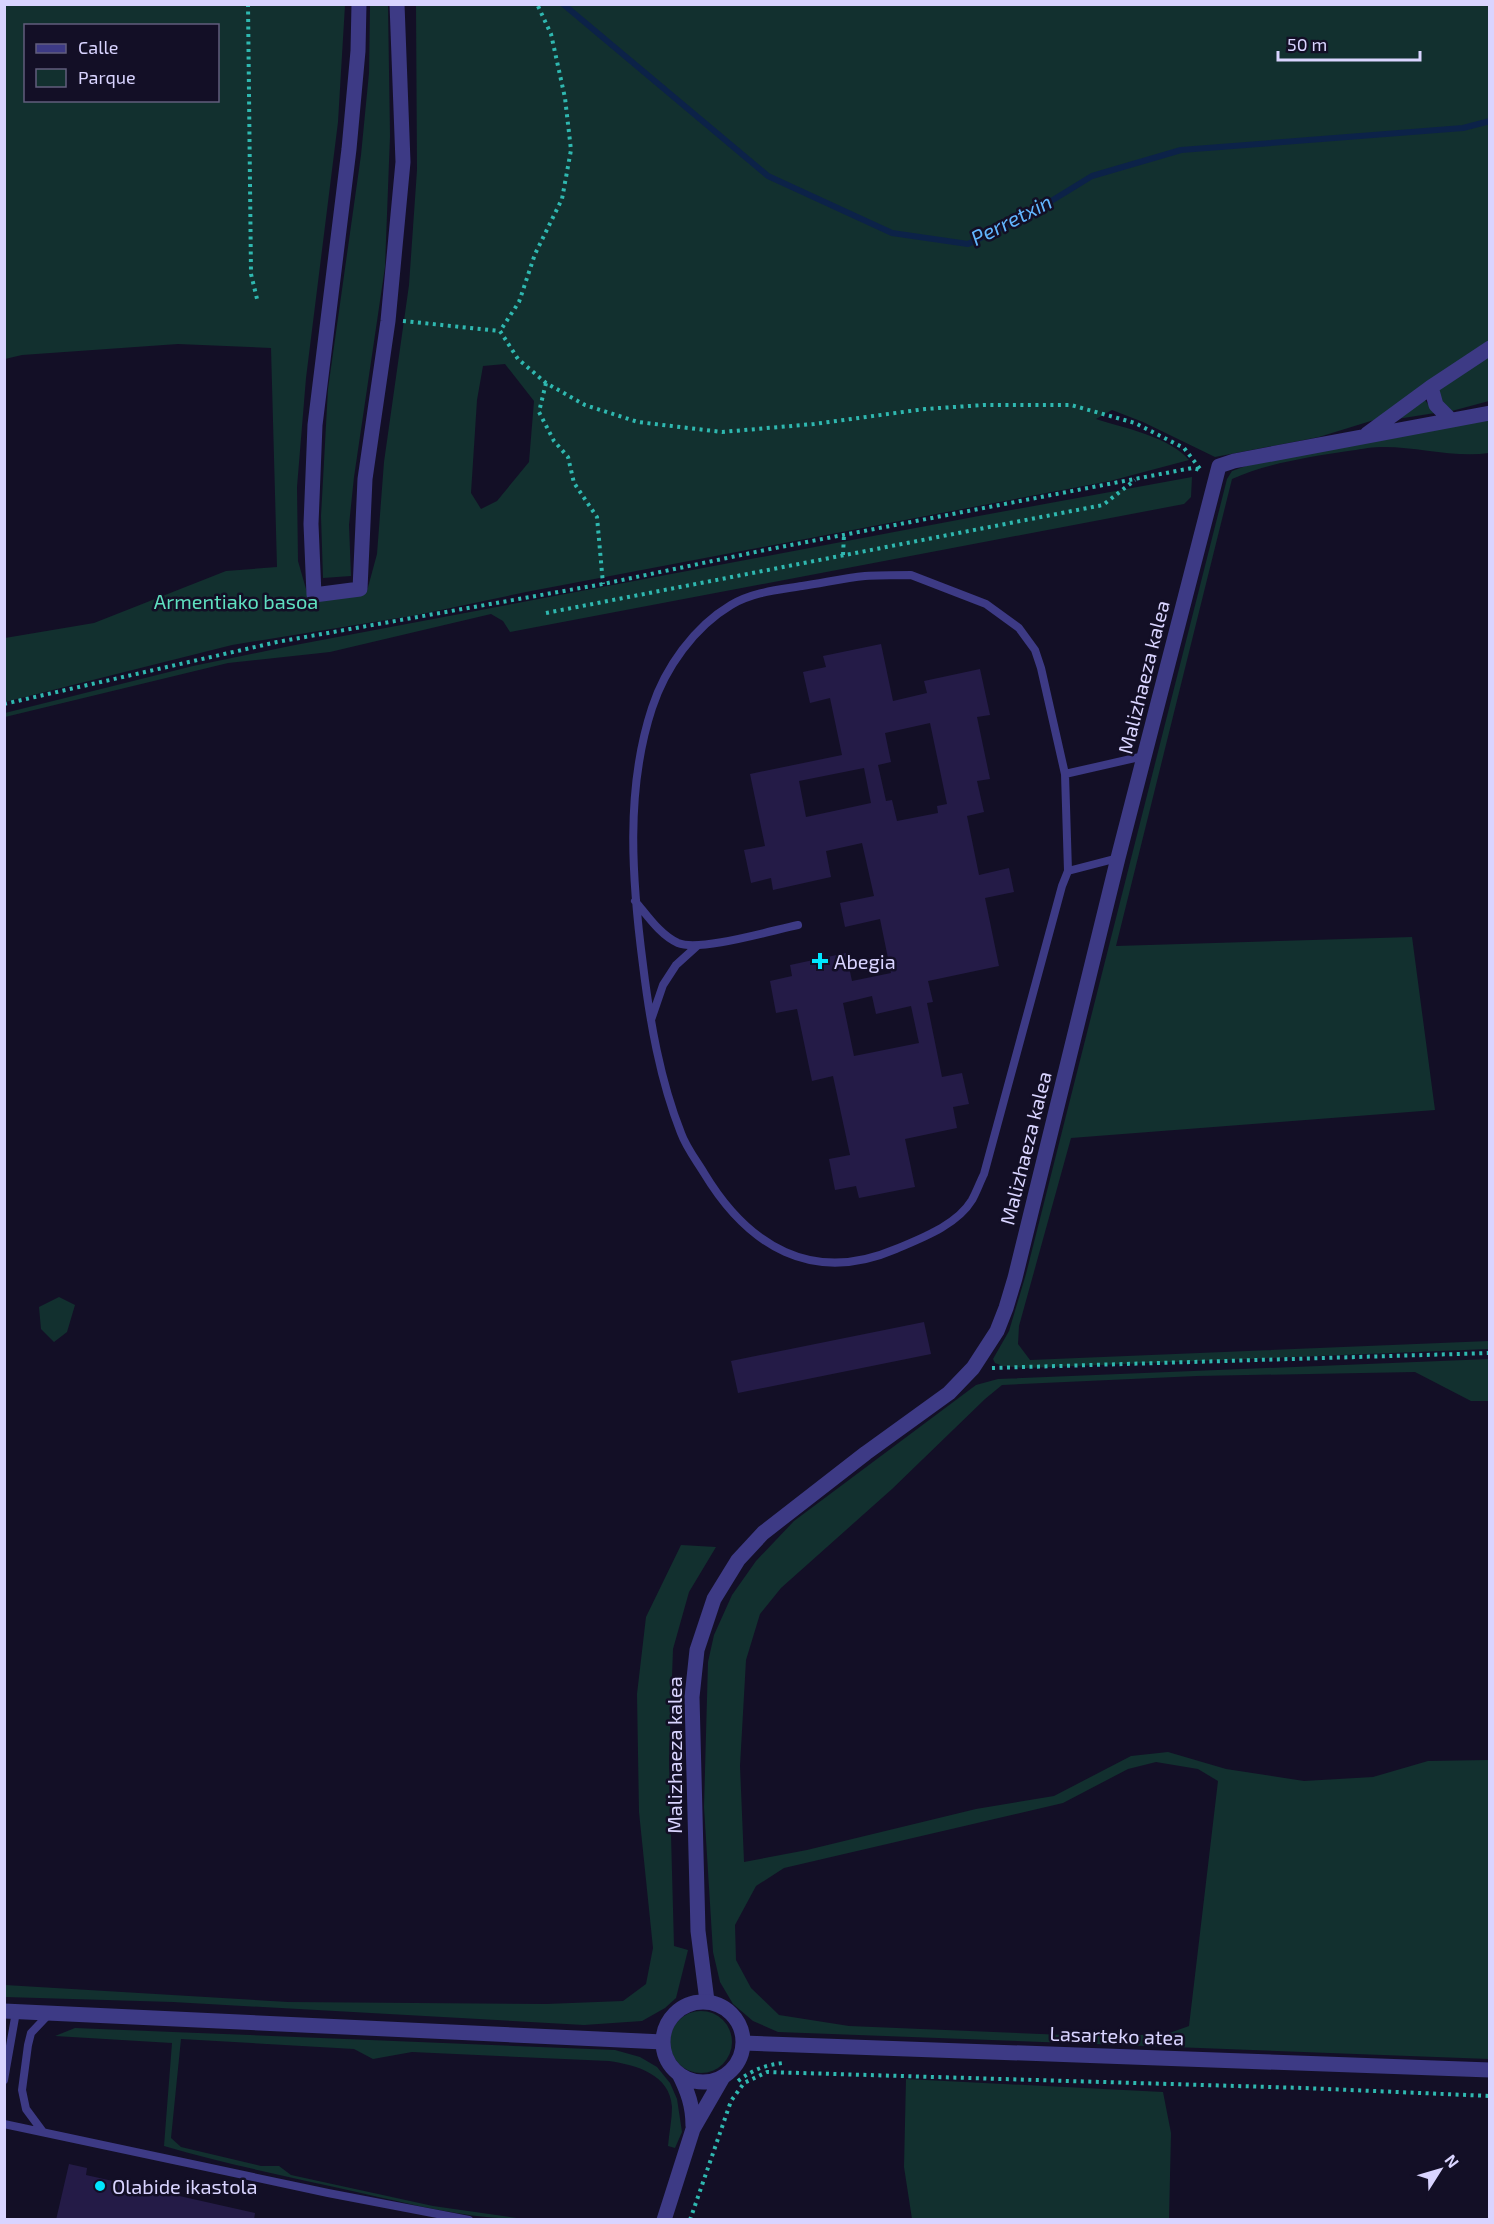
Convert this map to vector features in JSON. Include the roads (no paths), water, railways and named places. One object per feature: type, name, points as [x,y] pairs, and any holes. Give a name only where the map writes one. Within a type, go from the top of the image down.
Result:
[{"type":"street","points":[[359,4],[358,51],[349,149],[315,425],[310,524],[314,595],[360,589],[365,479],[388,321],[403,162],[397,4]]},
{"type":"street","points":[[1362,438],[1431,387],[1490,348]]},
{"type":"street","points":[[1431,387],[1436,405],[1451,420]]},
{"type":"street","name":"Malizhaeza kalea","points":[[707,2001],[698,1931],[692,1697],[697,1650],[714,1599],[738,1560],[763,1533],[866,1453],[949,1393],[973,1368],[997,1331],[1006,1308],[1219,466],[1234,461],[1490,413]]},
{"type":"street","points":[[664,2220],[693,2129],[727,2083],[737,2063],[743,2043],[739,2023],[726,2008],[707,2001],[688,2004],[680,2008],[667,2023],[663,2042],[670,2065],[690,2080],[727,2083]]},
{"type":"street","points":[[10,2012],[663,2042]]},
{"type":"street","name":"Lasarteko atea","points":[[743,2043],[1490,2070]]},
{"type":"street","points":[[679,2074],[691,2101],[693,2129]]},
{"type":"lane","points":[[911,575],[986,604],[1019,628],[1035,650],[1041,668],[1065,774],[1068,871],[1062,885],[984,1174],[971,1202],[951,1222],[918,1240],[879,1257],[848,1264],[817,1262],[784,1253],[752,1233],[716,1194],[682,1135],[650,1023],[634,900],[634,802],[642,740],[652,706],[667,673],[706,624],[730,605],[760,592],[866,576],[911,575]]},
{"type":"lane","points":[[1065,774],[1144,756]]},
{"type":"lane","points":[[1068,871],[1118,858]]},
{"type":"lane","points":[[634,900],[657,927],[678,943],[697,946],[798,925]]},
{"type":"lane","points":[[650,1023],[663,985],[676,965],[697,946]]},
{"type":"lane","points":[[4,2080],[10,2012]]},
{"type":"lane","points":[[43,2132],[26,2109],[22,2090],[28,2045],[32,2033],[49,2014]]},
{"type":"lane","points":[[4,2124],[317,2191],[470,2220]]},
{"type":"waterway","name":"Perretxin","points":[[563,4],[768,176],[892,233],[968,244],[1030,214],[1092,176],[1181,150],[1463,128],[1490,121]]},
{"type":"place","name":"Abegia","points":[[820,961]]},
{"type":"place","name":"Olabide ikastola","points":[[100,2186]]},
{"type":"park label","name":"Armentiako basoa","points":[[236,601]]}]
